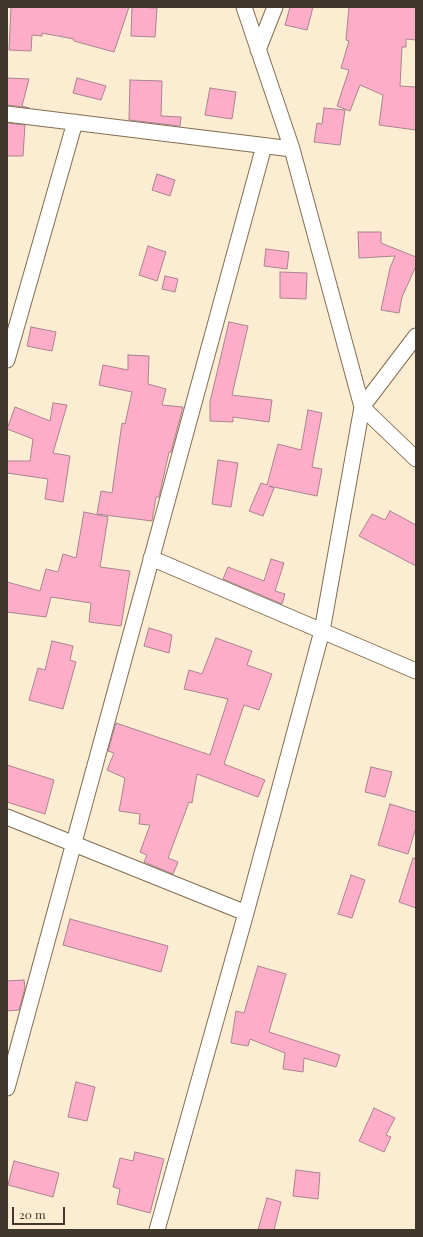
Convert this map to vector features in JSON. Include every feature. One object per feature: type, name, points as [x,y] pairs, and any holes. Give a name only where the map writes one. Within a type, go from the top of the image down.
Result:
[{"type":"street","points":[[157,1230],[246,913],[322,632],[362,407],[292,149],[244,7]]},
{"type":"street","points":[[258,50],[275,7]]},
{"type":"street","points":[[7,114],[292,149]]},
{"type":"street","points":[[7,360],[75,122]]},
{"type":"street","points":[[7,1088],[264,146]]},
{"type":"street","points":[[362,407],[416,336]]},
{"type":"street","points":[[362,407],[416,459]]},
{"type":"street","points":[[151,558],[416,671]]},
{"type":"street","points":[[7,817],[246,913]]},
{"type":"building","points":[[11,7],[129,7],[114,52],[74,41],[74,39],[42,33],[42,36],[32,35],[31,51],[9,50]]},
{"type":"building","points":[[132,7],[157,8],[155,37],[131,36]]},
{"type":"building","points":[[290,7],[313,7],[307,30],[285,25]]},
{"type":"building","points":[[349,7],[416,7],[416,40],[406,39],[406,47],[402,47],[400,86],[416,87],[416,130],[379,125],[383,95],[360,85],[350,111],[337,106],[349,70],[341,68],[349,41],[346,40]]},
{"type":"building","points":[[7,78],[29,79],[22,106],[29,108],[7,105]]},
{"type":"building","points":[[77,78],[106,86],[101,100],[73,93]]},
{"type":"building","points":[[130,80],[162,81],[161,116],[181,117],[180,126],[129,120]]},
{"type":"building","points":[[210,88],[236,92],[232,119],[205,115]]},
{"type":"building","points":[[324,108],[345,110],[340,145],[314,142],[317,123],[322,124]]},
{"type":"building","points":[[7,123],[25,125],[23,156],[7,156]]},
{"type":"building","points":[[157,174],[175,180],[170,196],[152,190]]},
{"type":"building","points":[[358,232],[381,232],[381,243],[416,257],[416,266],[402,297],[399,313],[381,310],[390,268],[395,256],[359,258]]},
{"type":"building","points":[[148,246],[166,252],[157,281],[139,275]]},
{"type":"building","points":[[266,249],[289,252],[287,269],[264,266]]},
{"type":"building","points":[[280,272],[307,273],[306,299],[280,298]]},
{"type":"building","points":[[165,276],[178,279],[175,292],[162,289]]},
{"type":"building","points":[[229,322],[248,326],[232,395],[272,400],[269,422],[233,417],[233,422],[210,421],[210,402]]},
{"type":"building","points":[[31,327],[56,332],[52,351],[27,346]]},
{"type":"building","points":[[128,355],[149,356],[148,384],[166,389],[162,405],[183,407],[171,452],[169,452],[159,497],[156,497],[152,521],[97,514],[101,491],[112,493],[122,423],[125,424],[132,392],[99,385],[103,365],[128,370]]},
{"type":"building","points":[[53,403],[67,405],[53,453],[70,456],[63,502],[45,499],[48,479],[7,473],[7,461],[30,461],[33,439],[7,429],[15,407],[50,421]]},
{"type":"building","points":[[308,410],[322,413],[312,467],[322,469],[317,496],[269,486],[274,488],[263,516],[249,511],[261,483],[267,485],[278,444],[301,450]]},
{"type":"building","points":[[218,460],[238,463],[231,507],[212,504]]},
{"type":"building","points":[[390,511],[416,525],[416,566],[359,536],[372,514],[385,520]]},
{"type":"building","points":[[84,512],[108,517],[100,567],[130,571],[121,626],[89,622],[91,603],[51,597],[46,617],[7,612],[7,582],[40,591],[46,569],[58,572],[63,554],[76,558]]},
{"type":"building","points":[[271,559],[284,563],[275,591],[285,594],[282,604],[223,579],[228,567],[264,581]]},
{"type":"building","points":[[149,628],[172,635],[169,653],[144,646]]},
{"type":"building","points":[[216,638],[252,651],[247,665],[272,674],[259,710],[244,705],[224,764],[265,780],[258,797],[197,774],[192,803],[189,802],[168,858],[178,862],[173,874],[144,862],[147,855],[140,852],[150,825],[139,824],[140,814],[119,811],[125,778],[107,770],[114,753],[108,751],[116,723],[210,755],[228,699],[184,689],[189,670],[202,674]]},
{"type":"building","points":[[52,641],[73,646],[70,660],[76,662],[63,709],[29,700],[38,668],[45,670]]},
{"type":"building","points":[[7,765],[54,780],[45,814],[7,802]]},
{"type":"building","points":[[371,767],[392,772],[385,797],[365,792]]},
{"type":"building","points":[[390,804],[416,812],[416,827],[408,854],[378,845]]},
{"type":"building","points":[[413,858],[416,859],[416,908],[399,902]]},
{"type":"building","points":[[351,875],[365,880],[352,918],[338,914]]},
{"type":"building","points":[[70,919],[168,946],[161,972],[63,945]]},
{"type":"building","points":[[258,966],[286,974],[269,1032],[340,1055],[336,1067],[304,1058],[303,1072],[283,1069],[285,1053],[250,1039],[248,1046],[231,1043],[236,1011],[244,1013]]},
{"type":"building","points":[[24,980],[25,988],[19,1010],[7,1011],[7,981]]},
{"type":"building","points":[[76,1082],[95,1087],[87,1121],[68,1117]]},
{"type":"building","points":[[374,1108],[395,1118],[386,1135],[391,1137],[384,1152],[359,1141]]},
{"type":"building","points":[[135,1152],[164,1159],[150,1213],[117,1204],[120,1189],[113,1187],[120,1158],[133,1161]]},
{"type":"building","points":[[14,1161],[59,1173],[53,1197],[8,1185]]},
{"type":"building","points":[[296,1170],[320,1173],[318,1199],[293,1196]]},
{"type":"building","points":[[267,1198],[281,1202],[274,1230],[258,1230]]}]
